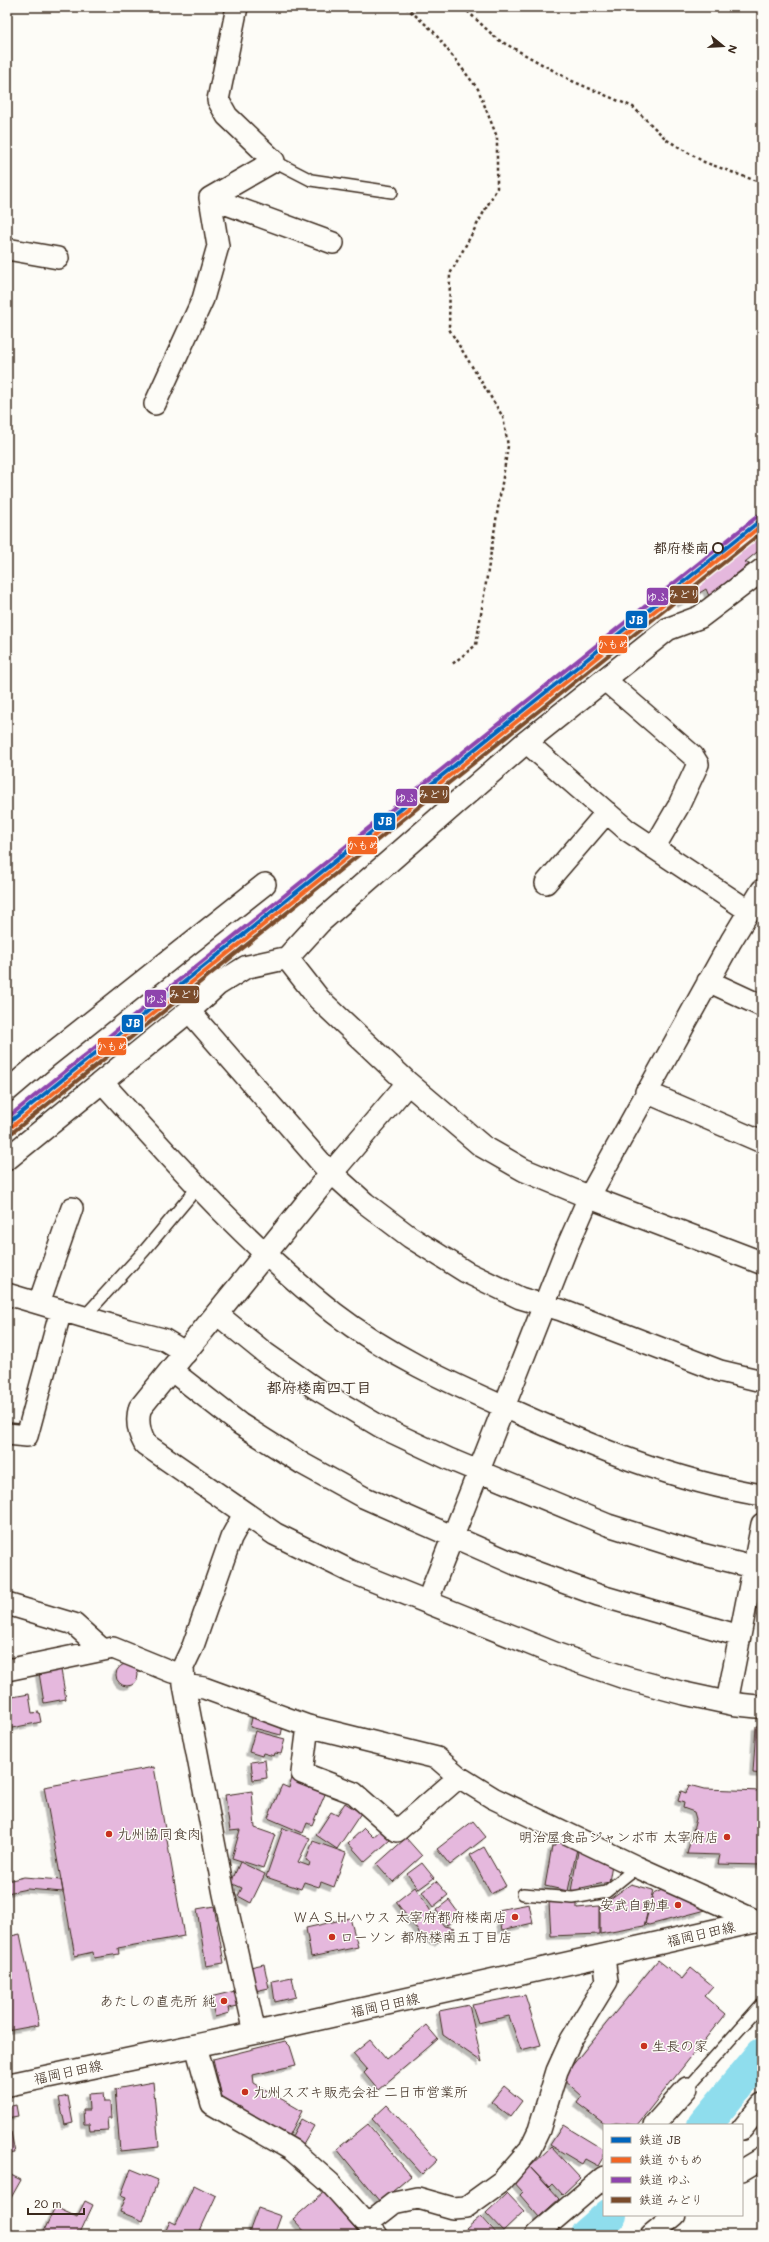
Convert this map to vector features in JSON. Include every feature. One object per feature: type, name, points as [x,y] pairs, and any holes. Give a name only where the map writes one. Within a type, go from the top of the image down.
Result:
[{"type":"street","points":[[210,198],[274,161],[227,116],[218,100],[237,7]]},
{"type":"street","points":[[210,198],[333,243]]},
{"type":"street","points":[[155,404],[203,299],[218,246],[210,198]]},
{"type":"street","points":[[7,249],[58,258]]},
{"type":"street","points":[[7,1159],[189,1011],[217,985],[246,967],[287,958],[320,922],[526,742],[668,629],[700,617],[762,570]]},
{"type":"street","points":[[605,680],[693,756],[698,764],[678,807],[654,848]]},
{"type":"street","points":[[526,742],[627,830],[749,911]]},
{"type":"street","points":[[546,883],[606,812]]},
{"type":"street","points":[[7,1091],[47,1057],[265,884]]},
{"type":"street","points":[[427,1602],[544,1306],[589,1197],[646,1092],[762,890]]},
{"type":"street","points":[[287,958],[319,999],[408,1083],[482,1146],[524,1170],[589,1197],[762,1263]]},
{"type":"street","points":[[708,982],[762,1006]]},
{"type":"street","points":[[189,1011],[332,1173],[365,1203],[417,1241],[493,1285],[520,1298],[561,1310],[720,1371],[762,1381]]},
{"type":"street","points":[[102,1082],[197,1188],[266,1254],[335,1314],[395,1354],[441,1378],[504,1407],[615,1455],[665,1472],[762,1495]]},
{"type":"street","points":[[408,1083],[332,1173],[140,1408],[138,1416],[140,1435],[145,1444],[244,1514],[275,1534],[343,1568],[556,1654],[626,1678],[727,1702],[762,1707]]},
{"type":"street","points":[[646,1092],[762,1142]]},
{"type":"street","points":[[39,1303],[72,1208]]},
{"type":"street","points":[[7,1294],[84,1317],[163,1338],[186,1353]]},
{"type":"street","points":[[7,1434],[26,1436],[61,1310]]},
{"type":"street","points":[[217,1314],[266,1353],[316,1388],[382,1427],[478,1471],[608,1525],[697,1553],[754,1567]]},
{"type":"street","points":[[171,1370],[240,1424],[303,1464],[363,1497],[522,1567],[598,1595],[740,1636]]},
{"type":"street","points":[[244,1514],[231,1538],[193,1646],[183,1667],[224,1894],[255,2033]]},
{"type":"street","points":[[727,1702],[740,1636],[754,1603],[754,1567],[762,1524]]},
{"type":"street","points":[[7,1604],[74,1624],[103,1650]]},
{"type":"street","points":[[7,1670],[113,1648],[172,1672],[204,1688],[308,1726],[437,1758],[459,1777],[493,1798],[637,1867],[760,1921]]},
{"type":"street","points":[[308,1726],[302,1773],[354,1793],[397,1831],[459,1777]]},
{"type":"street","name":"福岡日田線","points":[[7,2085],[196,2046],[604,1957],[760,1921]]},
{"type":"street","points":[[196,2046],[212,2104],[292,2150],[330,2183],[372,2229],[394,2203],[418,2198],[453,2208],[466,2207],[502,2181],[530,2148],[539,2130],[557,2071],[568,2046],[607,1981],[604,1957]]},
{"type":"street","points":[[655,2124],[687,2088]]},
{"type":"street","points":[[743,2129],[762,2104]]},
{"type":"street","points":[[743,2169],[762,2158]]},
{"type":"street","points":[[536,2235],[603,2178]]},
{"type":"street","points":[[651,2235],[674,2216]]},
{"type":"lane","points":[[274,161],[311,180],[392,192]]},
{"type":"lane","points":[[84,1317],[145,1250],[197,1188]]},
{"type":"lane","points":[[523,1894],[573,1898],[606,1892],[637,1867]]},
{"type":"lane","points":[[687,2088],[762,2004]]},
{"type":"path","points":[[406,7],[433,31],[478,88],[497,137],[497,188],[450,274],[449,329],[503,417],[508,446],[476,645],[451,665]]},
{"type":"path","points":[[463,7],[497,39],[572,81],[633,107],[667,140],[704,162],[762,183]]},
{"type":"building","points":[[762,527],[762,548],[745,562],[749,564],[709,596],[706,589],[681,604],[676,596]]},
{"type":"building","points":[[127,1664],[135,1667],[138,1675],[135,1683],[127,1686],[119,1683],[116,1675],[119,1667]]},
{"type":"building","points":[[61,1670],[66,1699],[44,1703],[39,1673]]},
{"type":"building","points":[[29,1694],[32,1713],[39,1712],[41,1722],[7,1729],[7,1698]]},
{"type":"building","points":[[253,1713],[284,1721],[281,1735],[250,1727]]},
{"type":"building","points":[[756,1726],[762,1726],[762,1774],[753,1773]]},
{"type":"building","points":[[255,1731],[285,1739],[281,1754],[275,1753],[274,1756],[263,1753],[262,1756],[249,1752]]},
{"type":"building","points":[[265,1760],[267,1778],[253,1780],[251,1762]]},
{"type":"building","name":"九州協同食肉","points":[[154,1767],[184,1936],[118,1948],[119,1954],[94,1958],[93,1952],[75,1956],[44,1787]]},
{"type":"building","points":[[292,1778],[326,1792],[312,1825],[307,1823],[303,1833],[268,1818],[282,1785],[289,1788]]},
{"type":"building","name":"明治屋食品ジャンボ市 太宰府店","points":[[689,1785],[704,1789],[762,1791],[762,1865],[718,1864],[720,1855],[687,1854],[696,1819],[694,1812],[683,1808],[684,1803],[678,1801],[681,1791],[686,1793]]},
{"type":"building","points":[[252,1791],[255,1828],[275,1835],[263,1868],[232,1858],[240,1830],[230,1831],[225,1795]]},
{"type":"building","points":[[345,1803],[361,1813],[337,1849],[316,1835],[331,1812],[337,1815]]},
{"type":"building","points":[[473,1821],[486,1837],[450,1865],[437,1849]]},
{"type":"building","points":[[283,1828],[310,1838],[298,1862],[309,1866],[310,1862],[306,1860],[313,1841],[346,1853],[334,1887],[321,1882],[319,1887],[304,1882],[301,1889],[266,1877]]},
{"type":"building","points":[[364,1828],[373,1837],[381,1830],[390,1840],[365,1862],[348,1843]]},
{"type":"building","points":[[406,1838],[422,1856],[393,1882],[377,1864]]},
{"type":"building","points":[[556,1840],[578,1844],[568,1891],[545,1886],[552,1846],[555,1846]]},
{"type":"building","points":[[579,1846],[612,1864],[609,1882],[581,1888],[579,1892],[571,1891]]},
{"type":"building","points":[[484,1847],[506,1886],[491,1894],[470,1855]]},
{"type":"building","points":[[240,1862],[265,1874],[251,1903],[238,1896],[242,1888],[231,1883]]},
{"type":"building","points":[[422,1863],[434,1878],[419,1889],[407,1874]]},
{"type":"building","points":[[24,1877],[61,1880],[63,1892],[27,1889],[7,1893],[7,1881]]},
{"type":"building","points":[[436,1881],[448,1895],[433,1907],[422,1892]]},
{"type":"building","points":[[631,1884],[653,1890],[644,1926],[600,1934],[600,1906]]},
{"type":"building","name":"安武自動車","points":[[671,1886],[704,1901],[706,1910],[649,1925],[645,1924],[653,1894]]},
{"type":"building","points":[[415,1887],[434,1916],[436,1915],[444,1926],[454,1928],[438,1942],[420,1936],[418,1931],[396,1902]]},
{"type":"building","points":[[449,1900],[460,1915],[447,1925],[436,1910]]},
{"type":"building","points":[[577,1901],[577,1908],[599,1906],[599,1934],[551,1936],[549,1902]]},
{"type":"building","name":"ＷＡＳＨハウス 太宰府都府楼南店","points":[[529,1904],[533,1923],[502,1930],[498,1910]]},
{"type":"building","points":[[214,1906],[224,1963],[206,1966],[197,1909]]},
{"type":"building","name":"ローソン 都府楼南五丁目店","points":[[350,1918],[358,1947],[311,1957],[306,1928]]},
{"type":"building","points":[[20,1934],[39,2025],[7,2031],[7,1937]]},
{"type":"building","name":"生長の家","points":[[658,1960],[682,1979],[691,1968],[713,1986],[704,1996],[725,2014],[638,2124],[605,2124],[577,2103],[582,2096],[562,2078]]},
{"type":"building","points":[[264,1964],[269,1988],[255,1991],[250,1967]]},
{"type":"building","points":[[292,1977],[296,1997],[275,2002],[272,1981]]},
{"type":"building","name":"あたしの直売所 純","points":[[235,1991],[238,2006],[228,2008],[229,2013],[215,2017],[210,1997]]},
{"type":"building","points":[[525,1995],[541,2045],[521,2050],[509,2016],[478,2023],[472,2005]]},
{"type":"building","points":[[469,2005],[482,2062],[443,2035],[439,2011]]},
{"type":"building","points":[[426,2025],[438,2039],[378,2090],[364,2073],[367,2070],[353,2054],[370,2040],[386,2059]]},
{"type":"building","name":"九州スズキ販売会社 二日市営業所","points":[[285,2041],[290,2046],[296,2065],[253,2075],[254,2083],[302,2111],[288,2138],[223,2101],[213,2059]]},
{"type":"building","points":[[153,2082],[159,2147],[120,2151],[115,2089]]},
{"type":"building","points":[[504,2086],[522,2101],[510,2117],[491,2102]]},
{"type":"building","points":[[103,2093],[104,2102],[110,2102],[111,2118],[107,2118],[108,2130],[90,2131],[89,2124],[84,2124],[83,2110],[89,2110],[88,2094]]},
{"type":"building","points":[[68,2096],[73,2123],[65,2125],[59,2098]]},
{"type":"building","points":[[16,2105],[18,2116],[7,2118],[7,2107]]},
{"type":"building","points":[[387,2105],[437,2160],[422,2174],[372,2119]]},
{"type":"building","points":[[301,2119],[314,2126],[303,2145],[291,2138]]},
{"type":"building","points":[[368,2124],[411,2176],[380,2202],[337,2149]]},
{"type":"building","points":[[563,2125],[603,2149],[603,2158],[598,2166],[585,2159],[582,2164],[550,2145]]},
{"type":"building","points":[[7,2132],[11,2132],[15,2153],[7,2154]]},
{"type":"building","points":[[551,2147],[580,2178],[562,2195],[552,2184],[549,2187],[530,2167]]},
{"type":"building","points":[[528,2165],[559,2199],[539,2217],[520,2195],[523,2192],[512,2180]]},
{"type":"building","points":[[131,2169],[158,2180],[143,2221],[120,2212],[126,2197],[121,2195]]},
{"type":"building","points":[[7,2173],[21,2180],[7,2205]]},
{"type":"building","points":[[194,2185],[216,2196],[198,2235],[190,2232],[188,2235],[164,2235],[170,2221],[176,2224]]},
{"type":"building","points":[[324,2192],[361,2235],[308,2235],[293,2219]]},
{"type":"building","points":[[507,2193],[524,2211],[503,2231],[486,2213]]},
{"type":"building","points":[[85,2201],[93,2205],[79,2235],[42,2235],[55,2207],[77,2217]]},
{"type":"building","points":[[258,2208],[281,2216],[274,2235],[248,2235]]},
{"type":"building","points":[[481,2216],[498,2235],[459,2235]]},
{"type":"waterway","points":[[705,2124],[762,2055]]},
{"type":"waterway","points":[[587,2235],[609,2216]]},
{"type":"rail line","name":"ゆふ","points":[[7,1118],[759,515]]},
{"type":"rail line","name":"JB","points":[[7,1124],[762,519]]},
{"type":"rail line","name":"かもめ","points":[[10,1128],[762,525]]},
{"type":"rail line","name":"みどり","points":[[13,1132],[762,532]]},
{"type":"place","name":"都府楼南","points":[[718,548]]},
{"type":"place","name":"九州協同食肉","points":[[109,1834]]},
{"type":"place","name":"明治屋食品ジャンボ市 太宰府店","points":[[727,1837]]},
{"type":"place","name":"安武自動車","points":[[678,1905]]},
{"type":"place","name":"ＷＡＳＨハウス 太宰府都府楼南店","points":[[515,1917]]},
{"type":"place","name":"ローソン 都府楼南五丁目店","points":[[332,1937]]},
{"type":"place","name":"あたしの直売所 純","points":[[224,2001]]},
{"type":"place","name":"生長の家","points":[[644,2046]]},
{"type":"place","name":"九州スズキ販売会社 二日市営業所","points":[[245,2092]]},
{"type":"district","name":"都府楼南四丁目","points":[[319,1388]]}]
